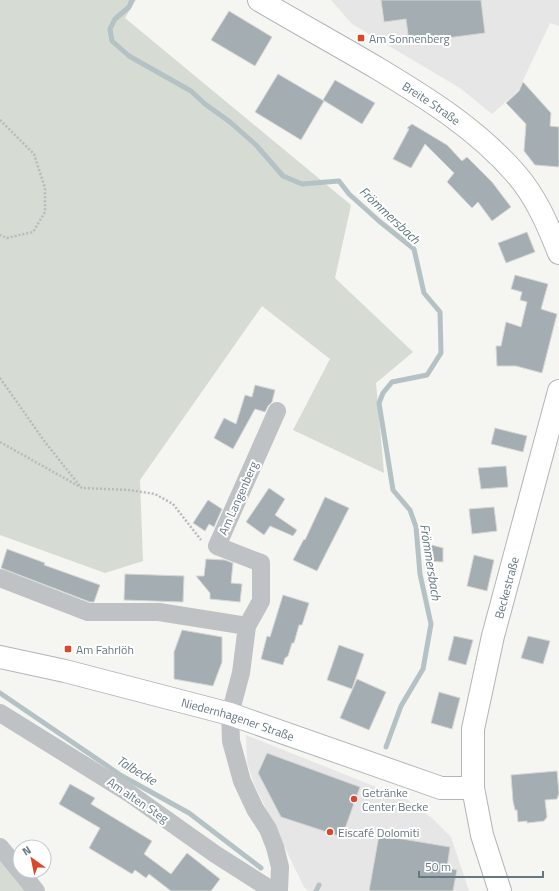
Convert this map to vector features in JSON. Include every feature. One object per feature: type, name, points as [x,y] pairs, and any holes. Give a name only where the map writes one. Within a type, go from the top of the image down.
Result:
[{"type":"main road","name":"Breite Straße","points":[[259,0],[417,93],[465,125],[516,174],[549,226],[559,253]]},
{"type":"main road","name":"Beckestraße","points":[[500,891],[482,835],[473,788],[473,729],[491,644],[559,391]]},
{"type":"main road","name":"Niedernhagener Straße","points":[[0,657],[65,671],[230,714],[441,788],[473,788]]},
{"type":"street","name":"Am Langenberg","points":[[230,714],[242,673],[248,626],[261,601],[261,563],[217,546],[276,411]]},
{"type":"street","points":[[0,578],[88,612],[159,612],[248,626]]},
{"type":"street","name":"Am alten Steg","points":[[0,713],[129,793],[215,854],[273,891]]},
{"type":"street","points":[[230,714],[231,741],[242,781],[255,809],[268,829],[275,847],[280,867],[279,891]]},
{"type":"street","points":[[0,847],[12,861]]},
{"type":"street","points":[[26,879],[36,891]]},
{"type":"path","points":[[0,120],[34,154],[45,188],[45,212],[33,232],[7,238],[0,235]]},
{"type":"path","points":[[0,378],[45,442],[82,488]]},
{"type":"path","points":[[0,442],[82,488],[129,490],[155,494],[173,504],[203,543],[217,546]]},
{"type":"shaded area","points":[[0,0],[136,0],[125,18],[351,205],[335,278],[413,352],[376,383],[384,473],[293,430],[330,359],[262,306],[140,480],[143,561],[105,573],[0,535]]},
{"type":"shaded area","points":[[331,0],[559,0],[559,26],[550,23],[518,91],[492,114],[460,88],[352,24]]},
{"type":"shaded area","points":[[246,735],[406,799],[432,818],[451,837],[469,891],[309,891],[304,887],[254,784],[247,762]]},
{"type":"shaded area","points":[[0,851],[12,866],[12,879],[22,879],[31,891],[0,891]]},
{"type":"building","points":[[381,0],[481,0],[485,33],[409,43],[406,19],[384,22]]},
{"type":"building","points":[[229,11],[272,37],[255,66],[211,40]]},
{"type":"building","points":[[278,74],[324,101],[301,140],[255,112]]},
{"type":"building","points":[[335,80],[375,103],[362,124],[323,100]]},
{"type":"building","points":[[523,82],[551,113],[550,126],[559,127],[559,167],[535,165],[524,151],[526,124],[506,103],[519,91]]},
{"type":"building","points":[[412,124],[447,145],[462,161],[467,157],[492,182],[511,207],[492,221],[478,202],[472,208],[447,182],[454,173],[425,144],[411,168],[393,159],[409,129],[407,128]]},
{"type":"building","points":[[527,232],[535,252],[506,263],[498,243]]},
{"type":"building","points":[[515,275],[548,284],[541,309],[557,314],[542,373],[516,366],[497,366],[496,346],[501,346],[506,322],[521,327],[527,302],[520,300],[522,292],[511,289]]},
{"type":"building","points":[[255,385],[275,390],[272,402],[265,412],[255,409],[233,449],[214,438],[224,418],[236,424],[245,395],[252,397]]},
{"type":"building","points":[[495,428],[527,436],[523,452],[491,444]]},
{"type":"building","points":[[506,466],[508,487],[481,489],[478,468]]},
{"type":"building","points":[[269,488],[285,499],[275,515],[297,530],[293,536],[270,526],[264,535],[246,522]]},
{"type":"building","points":[[325,497],[349,508],[317,571],[293,560],[304,539],[305,540]]},
{"type":"building","points":[[208,500],[222,509],[214,527],[209,524],[205,531],[193,523]]},
{"type":"building","points":[[494,507],[497,531],[472,534],[469,509]]},
{"type":"building","points":[[428,544],[443,548],[443,562],[428,561]]},
{"type":"building","points":[[7,549],[45,563],[44,565],[100,585],[94,602],[90,602],[1,568]]},
{"type":"building","points":[[474,555],[494,560],[487,591],[467,586]]},
{"type":"building","points":[[206,559],[225,560],[233,563],[231,583],[242,584],[240,602],[210,599],[210,593],[196,576],[204,576]]},
{"type":"building","points":[[125,574],[184,576],[183,602],[124,600]]},
{"type":"building","points":[[283,595],[309,603],[302,625],[299,625],[294,643],[292,643],[288,656],[285,658],[283,665],[261,659],[267,636],[270,637]]},
{"type":"building","points":[[182,630],[222,637],[222,662],[213,686],[174,679],[174,652]]},
{"type":"building","points":[[454,636],[473,640],[466,665],[448,660]]},
{"type":"building","points":[[528,636],[550,641],[543,664],[521,658]]},
{"type":"building","points":[[339,645],[364,654],[352,689],[327,680]]},
{"type":"building","points":[[357,679],[386,692],[369,730],[340,718]]},
{"type":"building","points":[[439,692],[460,698],[452,729],[431,723]]},
{"type":"building","points":[[267,753],[360,787],[342,837],[281,817],[258,773]]},
{"type":"building","points":[[557,771],[559,793],[557,799],[545,800],[547,817],[544,821],[527,823],[527,821],[518,822],[517,810],[515,810],[513,801],[511,775]]},
{"type":"building","points":[[70,784],[95,798],[91,804],[152,841],[144,854],[171,874],[187,853],[220,879],[211,891],[171,891],[149,874],[146,878],[135,870],[132,874],[89,848],[100,828],[59,804]]},
{"type":"building","points":[[379,835],[450,847],[447,868],[457,870],[453,891],[369,891]]},
{"type":"waterway","name":"Frömmersbach","points":[[132,0],[129,7],[115,19],[110,29],[112,41],[129,56],[191,91],[256,145],[283,176],[302,184],[339,181],[349,194],[379,221],[414,249],[424,293],[440,312],[441,353],[427,375],[392,382],[383,393],[379,403],[393,490],[410,510],[416,527],[420,574],[431,624],[423,669],[401,706],[386,747]]},
{"type":"waterway","name":"Talbecke","points":[[0,693],[122,776],[189,813],[261,868]]},
{"type":"waterway","name":"Frömmersbach","points":[[316,891],[319,885]]},
{"type":"place","name":"Am Sonnenberg","points":[[361,38]]},
{"type":"place","name":"Am Fahrlöh","points":[[68,649]]},
{"type":"place","name":"Getränke Center Becke","points":[[354,799]]},
{"type":"place","name":"Eiscafé Dolomiti","points":[[330,832]]}]
